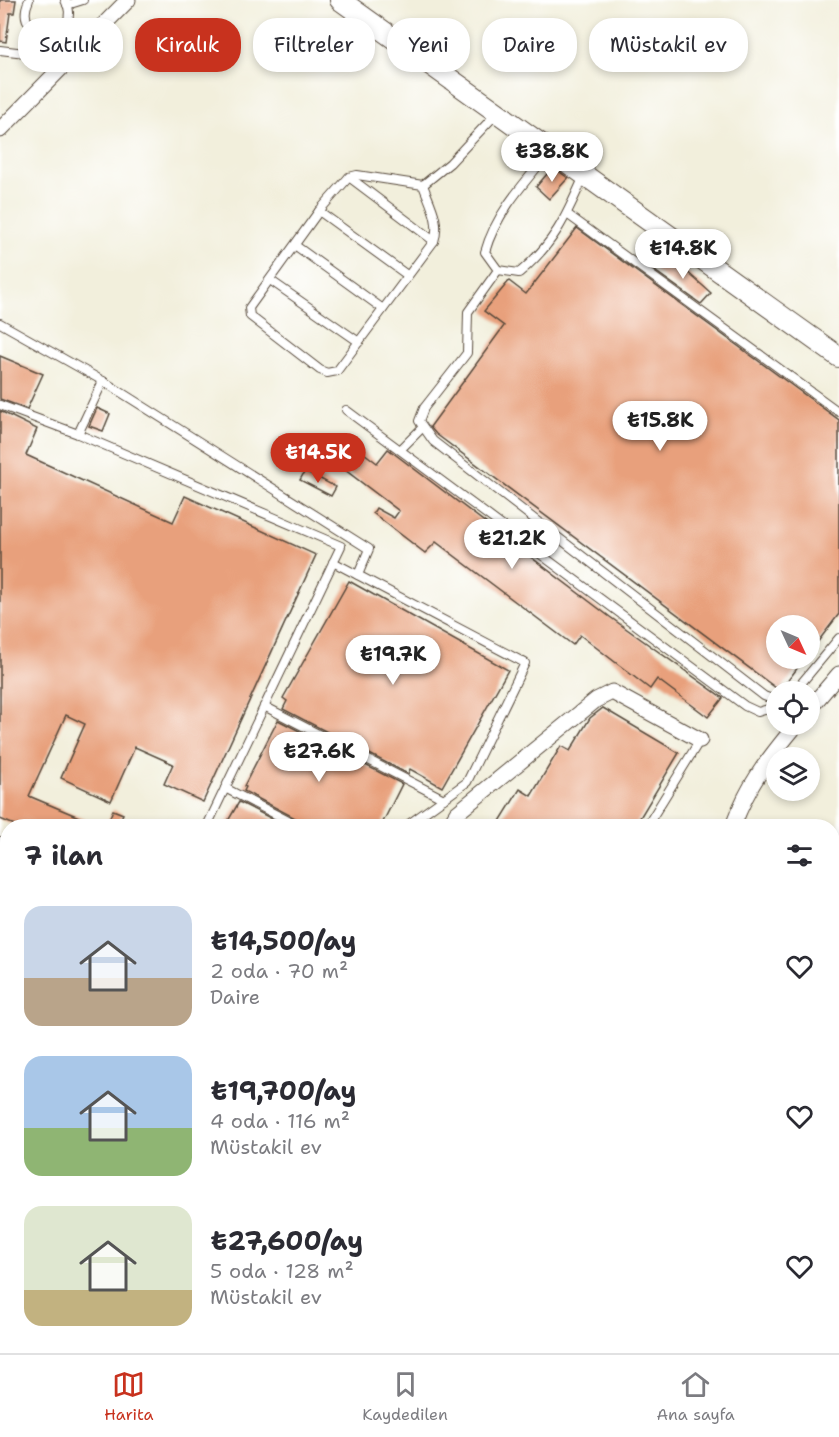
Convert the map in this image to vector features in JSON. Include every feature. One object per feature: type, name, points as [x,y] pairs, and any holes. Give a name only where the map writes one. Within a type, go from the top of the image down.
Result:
[{"type":"street","points":[[0,130],[128,0]]},
{"type":"street","points":[[340,0],[839,357]]},
{"type":"street","points":[[820,696],[839,674]]},
{"type":"street","points":[[453,819],[457,813],[596,700],[612,692],[700,740]]},
{"type":"street","points":[[736,819],[760,768],[787,735]]},
{"type":"lane","points":[[28,18],[26,7],[29,0]]},
{"type":"lane","points":[[67,18],[66,2],[84,0]]},
{"type":"lane","points":[[0,50],[18,52]]},
{"type":"lane","points":[[423,185],[436,219],[438,232],[434,241],[407,274],[337,371],[327,373],[320,370],[250,316],[249,308],[296,246],[319,211],[349,177],[357,176],[423,185],[450,162],[497,112]]},
{"type":"lane","points":[[551,151],[518,189],[491,231],[485,252],[498,270],[519,273],[542,254],[567,214],[584,175]]},
{"type":"lane","points":[[349,177],[434,241]]},
{"type":"lane","points":[[319,211],[407,274]]},
{"type":"lane","points":[[567,214],[839,412]]},
{"type":"lane","points":[[296,246],[383,309]]},
{"type":"lane","points":[[498,270],[468,312],[466,353],[424,408],[419,421],[422,428],[434,441],[766,697]]},
{"type":"lane","points":[[270,280],[359,342]]},
{"type":"lane","points":[[0,323],[103,381],[369,549],[358,575]]},
{"type":"lane","points":[[78,434],[103,381]]},
{"type":"lane","points":[[0,405],[78,434],[341,546],[210,819]]},
{"type":"lane","points":[[346,410],[402,448],[745,706],[758,712],[766,710]]},
{"type":"lane","points":[[402,448],[422,428]]},
{"type":"lane","points":[[333,562],[525,663],[467,782],[416,819]]},
{"type":"lane","points":[[803,681],[839,638]]},
{"type":"lane","points":[[264,706],[444,799]]},
{"type":"lane","points":[[651,819],[700,740]]},
{"type":"lane","points":[[225,788],[285,819]]},
{"type":"building","points":[[0,0],[16,0],[14,13],[10,13],[6,42],[0,41]]},
{"type":"building","points":[[553,167],[568,178],[549,199],[536,187]]},
{"type":"building","points":[[577,228],[839,420],[839,614],[820,639],[820,615],[766,615],[766,669],[797,669],[788,681],[767,681],[436,434],[430,427],[504,326],[484,311],[509,281],[526,294]]},
{"type":"building","points":[[668,255],[711,293],[701,304],[655,271]]},
{"type":"building","points":[[0,356],[43,374],[27,409],[0,399]]},
{"type":"building","points":[[97,408],[110,414],[103,431],[89,426]]},
{"type":"building","points":[[0,411],[37,429],[26,455],[173,522],[185,496],[316,555],[203,802],[164,784],[173,764],[135,747],[111,801],[61,778],[85,724],[66,715],[29,796],[83,819],[0,819]]},
{"type":"building","points":[[347,440],[377,463],[388,449],[610,617],[723,698],[708,717],[657,679],[650,689],[580,635],[573,645],[436,542],[425,553],[373,513],[376,508],[394,518],[399,511],[332,460]]},
{"type":"building","points":[[305,471],[336,487],[331,496],[300,480]]},
{"type":"building","points":[[349,581],[508,670],[442,787],[410,769],[408,774],[283,709],[287,701],[283,698]]},
{"type":"building","points":[[603,708],[679,753],[639,819],[501,819],[520,789],[531,796],[561,746],[570,751],[590,718]]},
{"type":"building","points":[[278,720],[402,784],[384,819],[297,819],[244,791],[246,787],[244,786]]},
{"type":"building","points":[[239,802],[272,819],[229,819]]},
{"type":"building","points":[[113,810],[123,814],[120,819],[109,819]]}]
